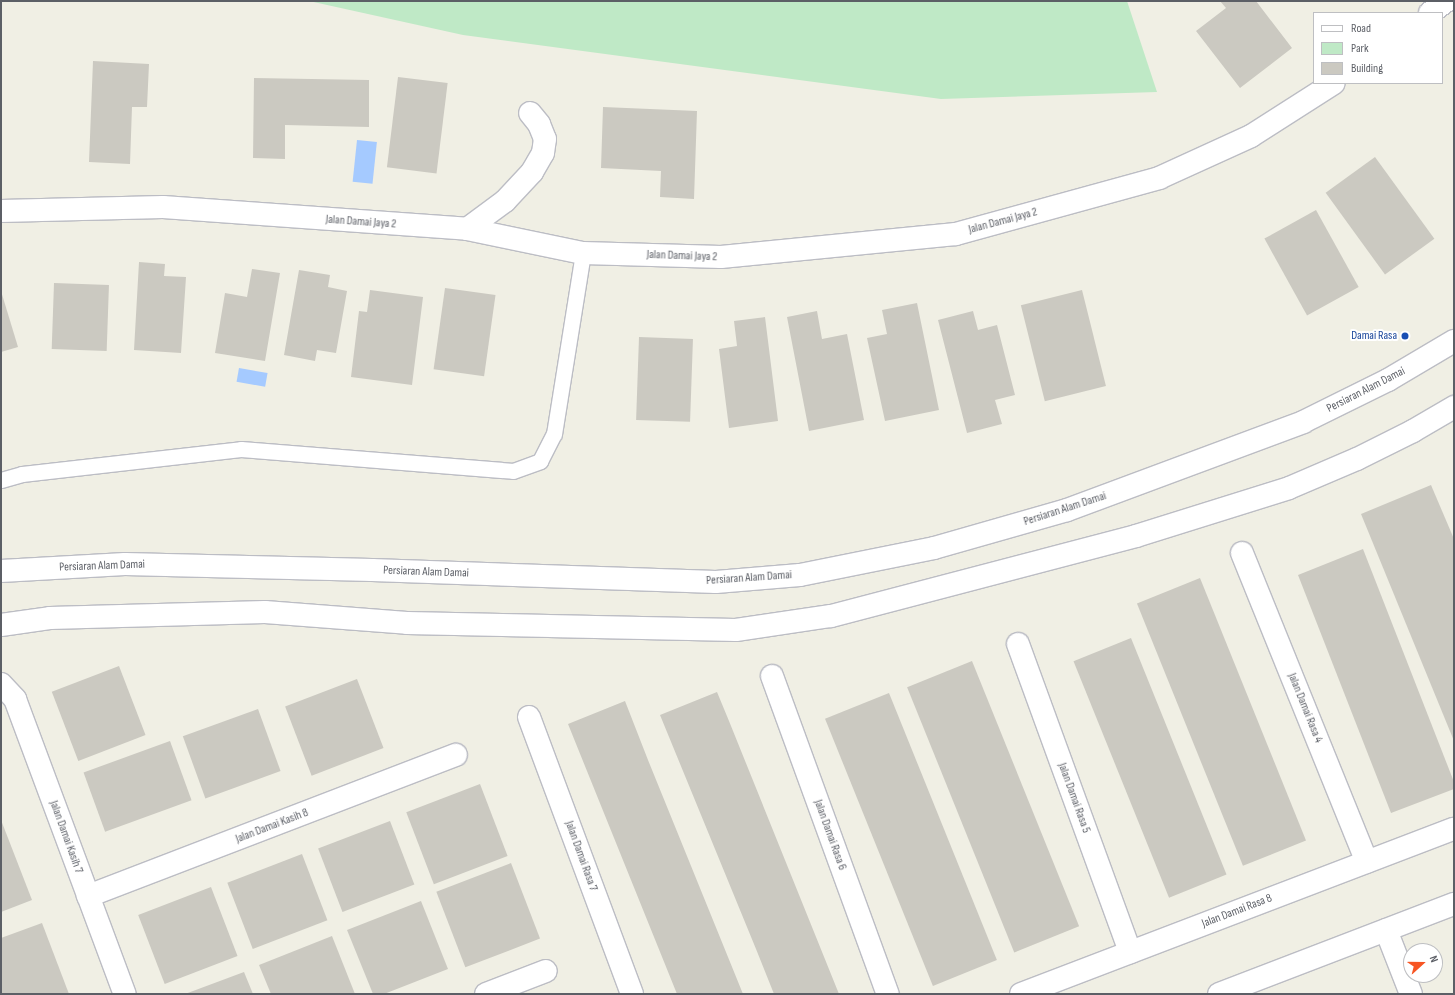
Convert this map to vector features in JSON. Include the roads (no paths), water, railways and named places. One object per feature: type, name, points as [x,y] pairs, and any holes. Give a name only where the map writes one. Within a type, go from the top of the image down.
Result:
[{"type":"street","points":[[1431,12],[1446,1]]},
{"type":"street","name":"Jalan Damai Jaya 2","points":[[1,211],[163,207],[467,229],[583,253],[721,257],[956,234],[1159,178],[1250,136],[1332,84]]},
{"type":"street","points":[[467,229],[505,201],[532,172],[543,153],[545,139],[539,124],[530,113]]},
{"type":"street","name":"Persiaran Alam Damai","points":[[1,571],[125,564],[372,570],[716,582],[800,575],[934,548],[1067,510],[1303,422],[1388,380],[1454,341]]},
{"type":"street","points":[[1,625],[50,618],[265,612],[407,623],[736,630],[824,617],[1136,536],[1288,488],[1357,459],[1406,435],[1454,407]]},
{"type":"street","name":"Jalan Damai Rasa 4","points":[[1242,553],[1367,862]]},
{"type":"street","name":"Jalan Damai Rasa 5","points":[[1018,644],[1130,952]]},
{"type":"street","name":"Jalan Damai Rasa 6","points":[[772,676],[888,994]]},
{"type":"street","name":"Jalan Damai Kasih 7","points":[[1,684],[14,699],[125,994]]},
{"type":"street","name":"Jalan Damai Rasa 7","points":[[529,717],[632,994]]},
{"type":"street","name":"Jalan Damai Kasih 8","points":[[88,896],[456,755]]},
{"type":"street","name":"Jalan Damai Rasa 8","points":[[1021,994],[1454,829]]},
{"type":"street","points":[[1219,994],[1454,904]]},
{"type":"street","points":[[1386,930],[1411,994]]},
{"type":"street","points":[[486,994],[546,971]]},
{"type":"lane","points":[[1,480],[22,474],[241,449],[513,471],[540,461],[554,434],[583,253]]},
{"type":"water","points":[[357,140],[377,142],[373,184],[353,182]]},
{"type":"water","points":[[239,368],[268,373],[265,387],[237,382]]},
{"type":"place","name":"Damai Rasa","points":[[1405,336]]}]
